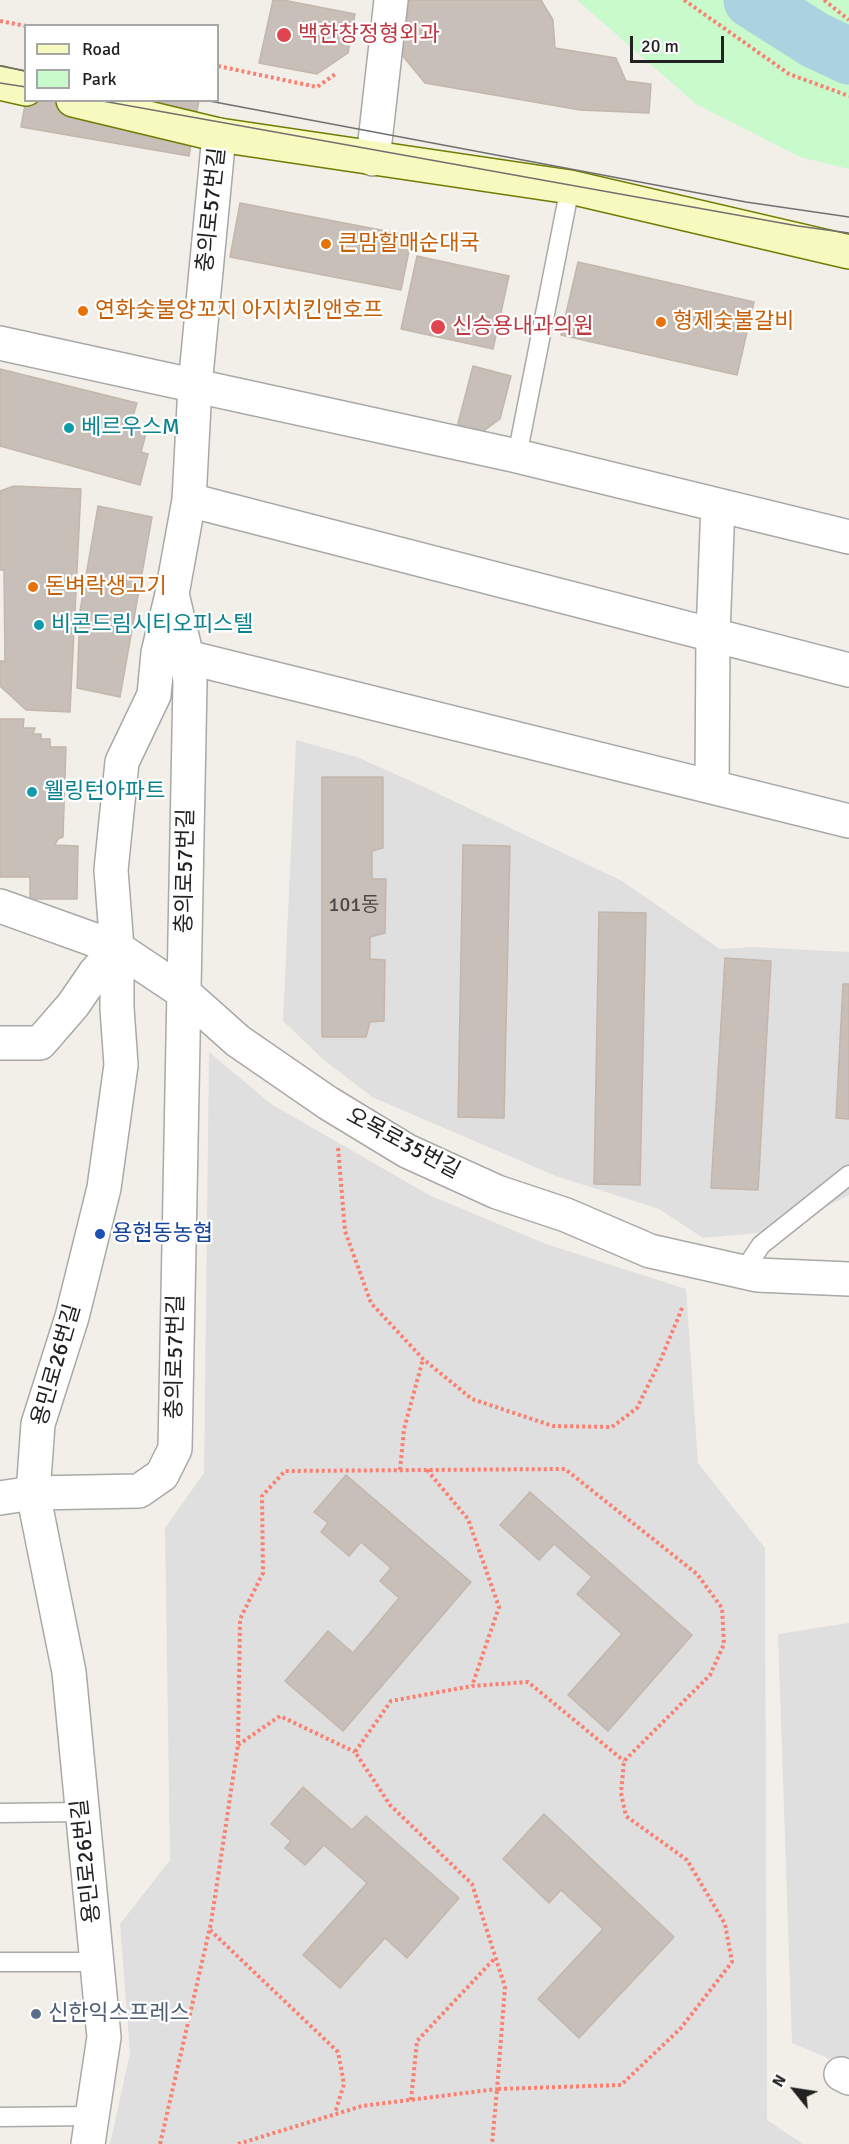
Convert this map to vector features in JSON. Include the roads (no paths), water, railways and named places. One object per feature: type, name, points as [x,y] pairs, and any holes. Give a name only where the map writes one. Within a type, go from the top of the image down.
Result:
[{"type":"main road","points":[[0,83],[24,89]]},
{"type":"main road","points":[[81,102],[219,135],[570,188],[849,252]]},
{"type":"street","points":[[373,159],[391,0]]},
{"type":"street","name":"충의로57번길","points":[[0,1498],[33,1493],[139,1491],[162,1475],[175,1449],[190,682],[172,655],[172,594],[189,500],[195,387],[219,135]]},
{"type":"street","points":[[0,343],[517,456],[849,537]]},
{"type":"street","points":[[189,500],[849,670]]},
{"type":"street","points":[[712,787],[713,634],[718,505]]},
{"type":"street","points":[[172,655],[849,821]]},
{"type":"street","name":"용민로26번길","points":[[90,2130],[104,2037],[69,1672],[33,1493],[38,1424],[72,1317],[104,1188],[121,1065],[117,1008],[117,948],[111,870],[122,762],[172,655]]},
{"type":"street","name":"오목로35번길","points":[[0,906],[117,948],[183,993],[238,1041],[328,1103],[407,1151],[497,1192],[566,1215],[650,1251],[757,1275],[849,1279]]},
{"type":"street","points":[[0,1043],[40,1043],[74,1005],[95,974],[117,948]]},
{"type":"lane","points":[[517,456],[570,188]]},
{"type":"lane","points":[[743,1272],[761,1245],[849,1174]]},
{"type":"lane","points":[[0,1813],[82,1812]]},
{"type":"lane","points":[[0,1962],[97,1962]]},
{"type":"lane","points":[[0,2117],[90,2130]]},
{"type":"waterway","points":[[752,0],[815,40],[849,56]]},
{"type":"tram line","points":[[0,66],[24,71]]},
{"type":"tram line","points":[[0,83],[24,87]]},
{"type":"tram line","points":[[108,102],[798,226],[849,233]]},
{"type":"tram line","points":[[215,102],[746,202],[849,217]]},
{"type":"place","name":"백한창정형외과","points":[[284,35]]},
{"type":"place","name":"큰맘할매순대국","points":[[326,244]]},
{"type":"place","name":"연화숯불양꼬지 아지치킨앤호프","points":[[83,311]]},
{"type":"place","name":"형제숯불갈비","points":[[661,322]]},
{"type":"place","name":"신승용내과의원","points":[[438,327]]},
{"type":"place","name":"베르우스M","points":[[69,428]]},
{"type":"place","name":"돈벼락생고기","points":[[33,587]]},
{"type":"place","name":"비콘드림시티오피스텔","points":[[39,625]]},
{"type":"place","name":"웰링턴아파트","points":[[32,792]]},
{"type":"place","name":"용현동농협","points":[[100,1234]]},
{"type":"place","name":"신한익스프레스","points":[[36,2014]]}]
